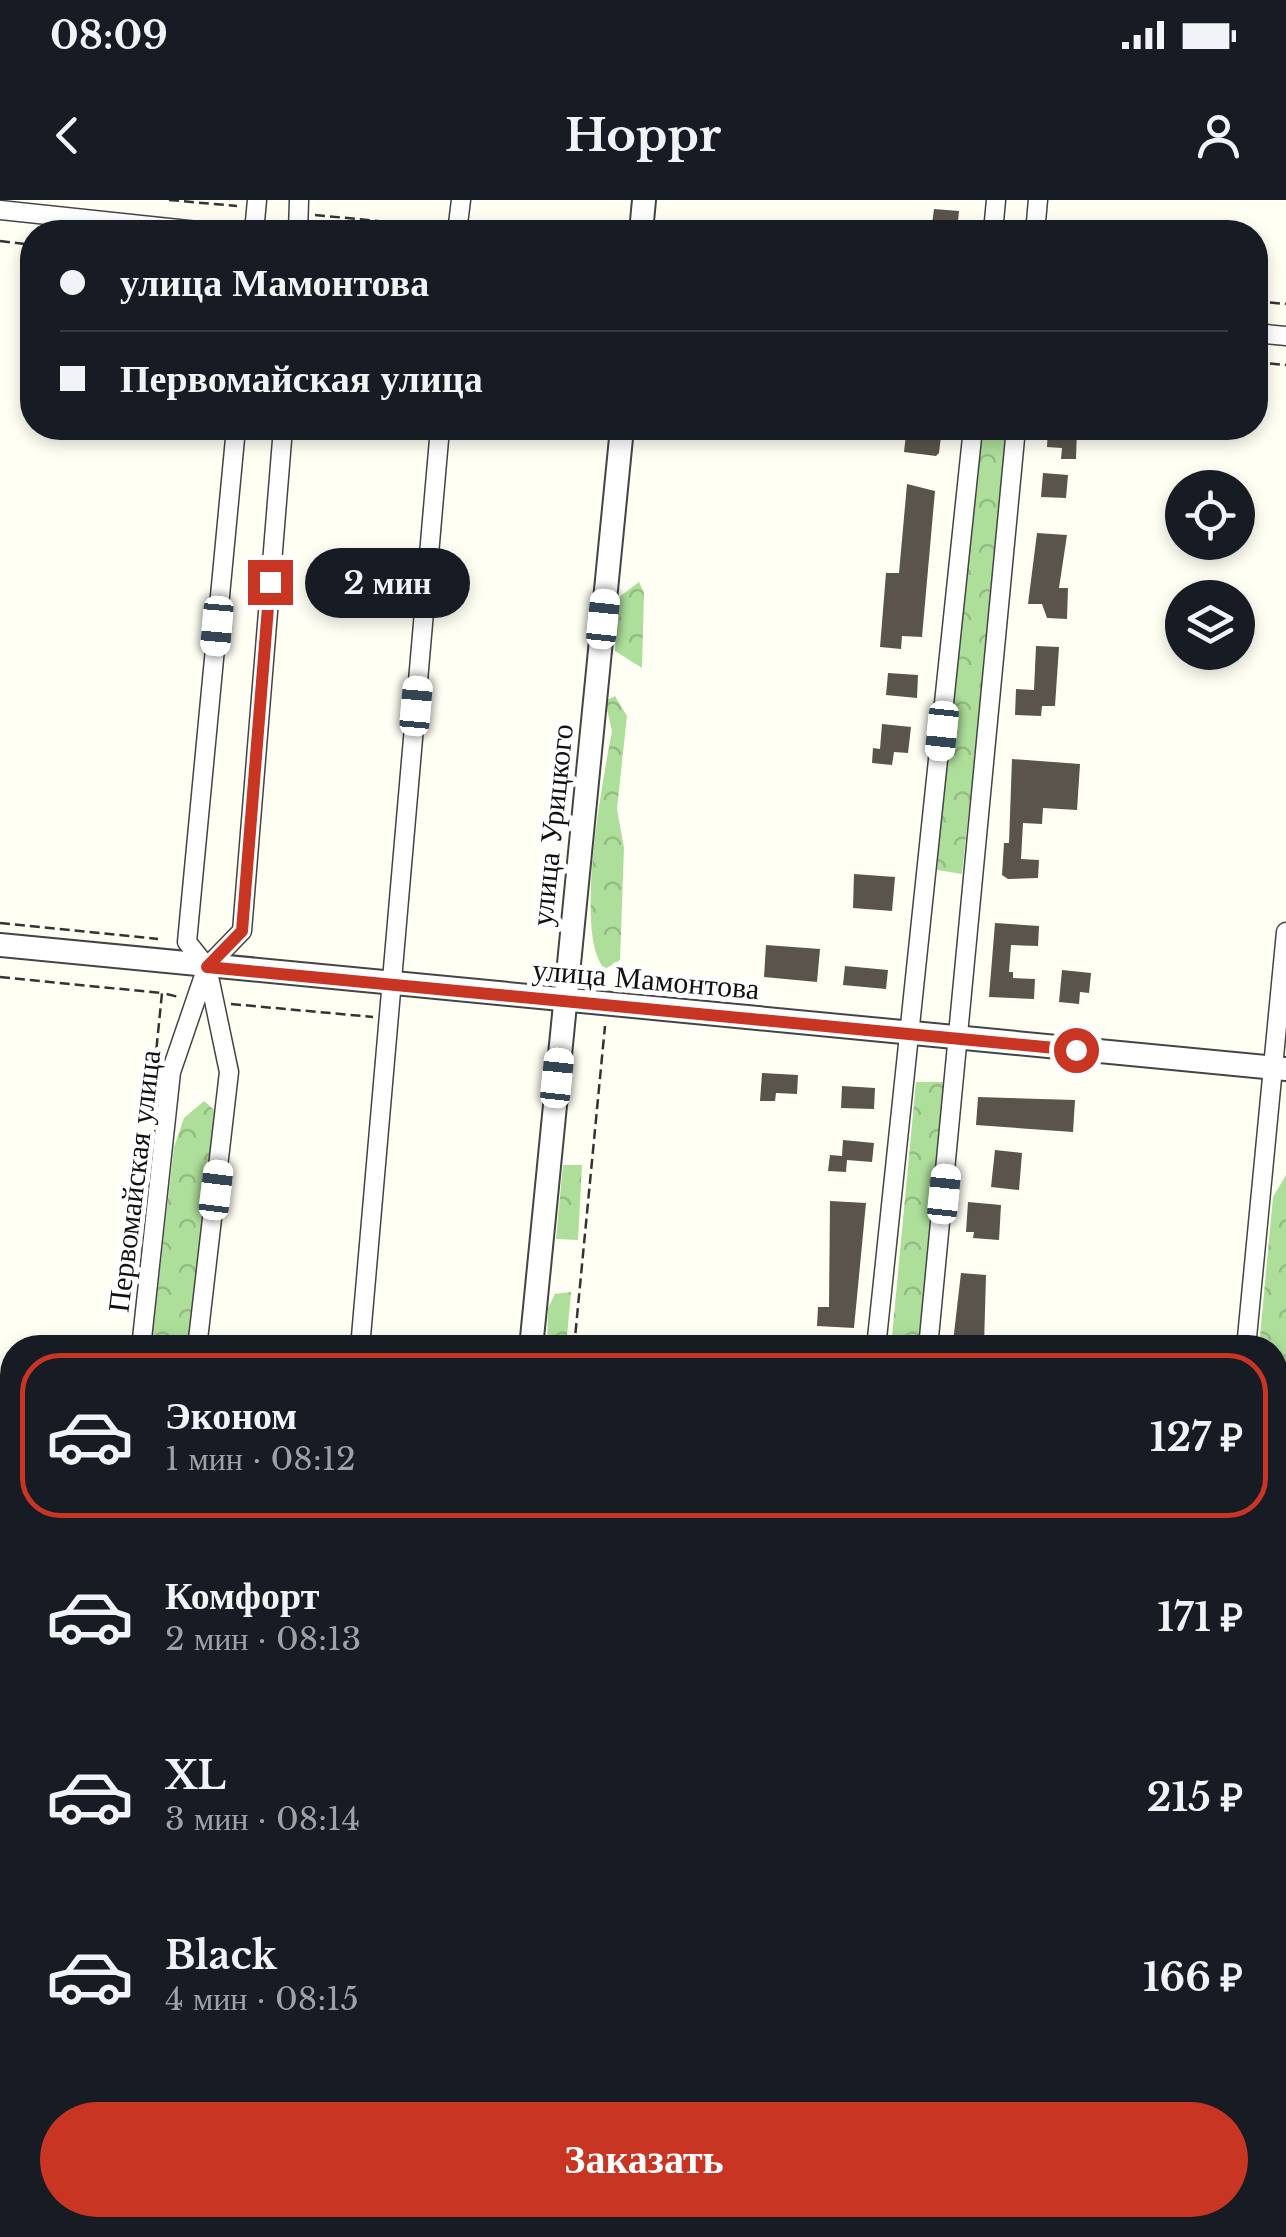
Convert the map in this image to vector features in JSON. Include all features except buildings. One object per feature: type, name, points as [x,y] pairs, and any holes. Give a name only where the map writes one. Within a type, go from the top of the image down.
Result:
[{"type":"street","points":[[0,210],[94,220]]},
{"type":"street","points":[[199,1335],[230,1072],[218,1003],[207,967],[187,942],[235,440]]},
{"type":"street","name":"Первомайская улица","points":[[142,1335],[171,1072],[192,1000],[207,967],[242,931],[282,440]]},
{"type":"street","points":[[361,1335],[439,440]]},
{"type":"street","name":"улица Урицкого","points":[[532,1335],[621,440]]},
{"type":"street","points":[[877,1335],[972,440]]},
{"type":"street","points":[[929,1335],[1015,440]]},
{"type":"street","points":[[1247,1335],[1278,1069],[1286,932]]},
{"type":"street","name":"улица Мамонтова","points":[[0,945],[1278,1069]]},
{"type":"path","points":[[169,200],[257,204]]},
{"type":"path","points":[[320,216],[357,220]]},
{"type":"path","points":[[0,923],[187,942]]},
{"type":"path","points":[[0,977],[162,993],[192,1000]]},
{"type":"path","points":[[154,1072],[162,993]]},
{"type":"path","points":[[218,1003],[390,1018]]},
{"type":"path","points":[[575,1335],[607,1005]]},
{"type":"green space","points":[[981,440],[1009,440],[962,874],[937,870],[950,674],[966,588]]},
{"type":"green space","points":[[639,582],[644,593],[642,668],[615,651],[619,597]]},
{"type":"green space","points":[[615,696],[627,716],[617,809],[624,848],[620,960],[605,969],[596,952],[591,925],[591,892],[597,819],[612,731],[605,701]]},
{"type":"green space","points":[[916,1082],[944,1082],[919,1335],[892,1335]]},
{"type":"green space","points":[[204,1101],[218,1113],[195,1335],[152,1335],[174,1147],[184,1118]]},
{"type":"green space","points":[[563,1165],[582,1165],[578,1240],[556,1239]]},
{"type":"green space","points":[[1286,1175],[1286,1335],[1260,1335],[1273,1197]]},
{"type":"green space","points":[[571,1292],[567,1335],[547,1335],[548,1308],[555,1294]]},
{"type":"route","points":[[270,582],[242,931],[207,967],[1076,1050]]}]
